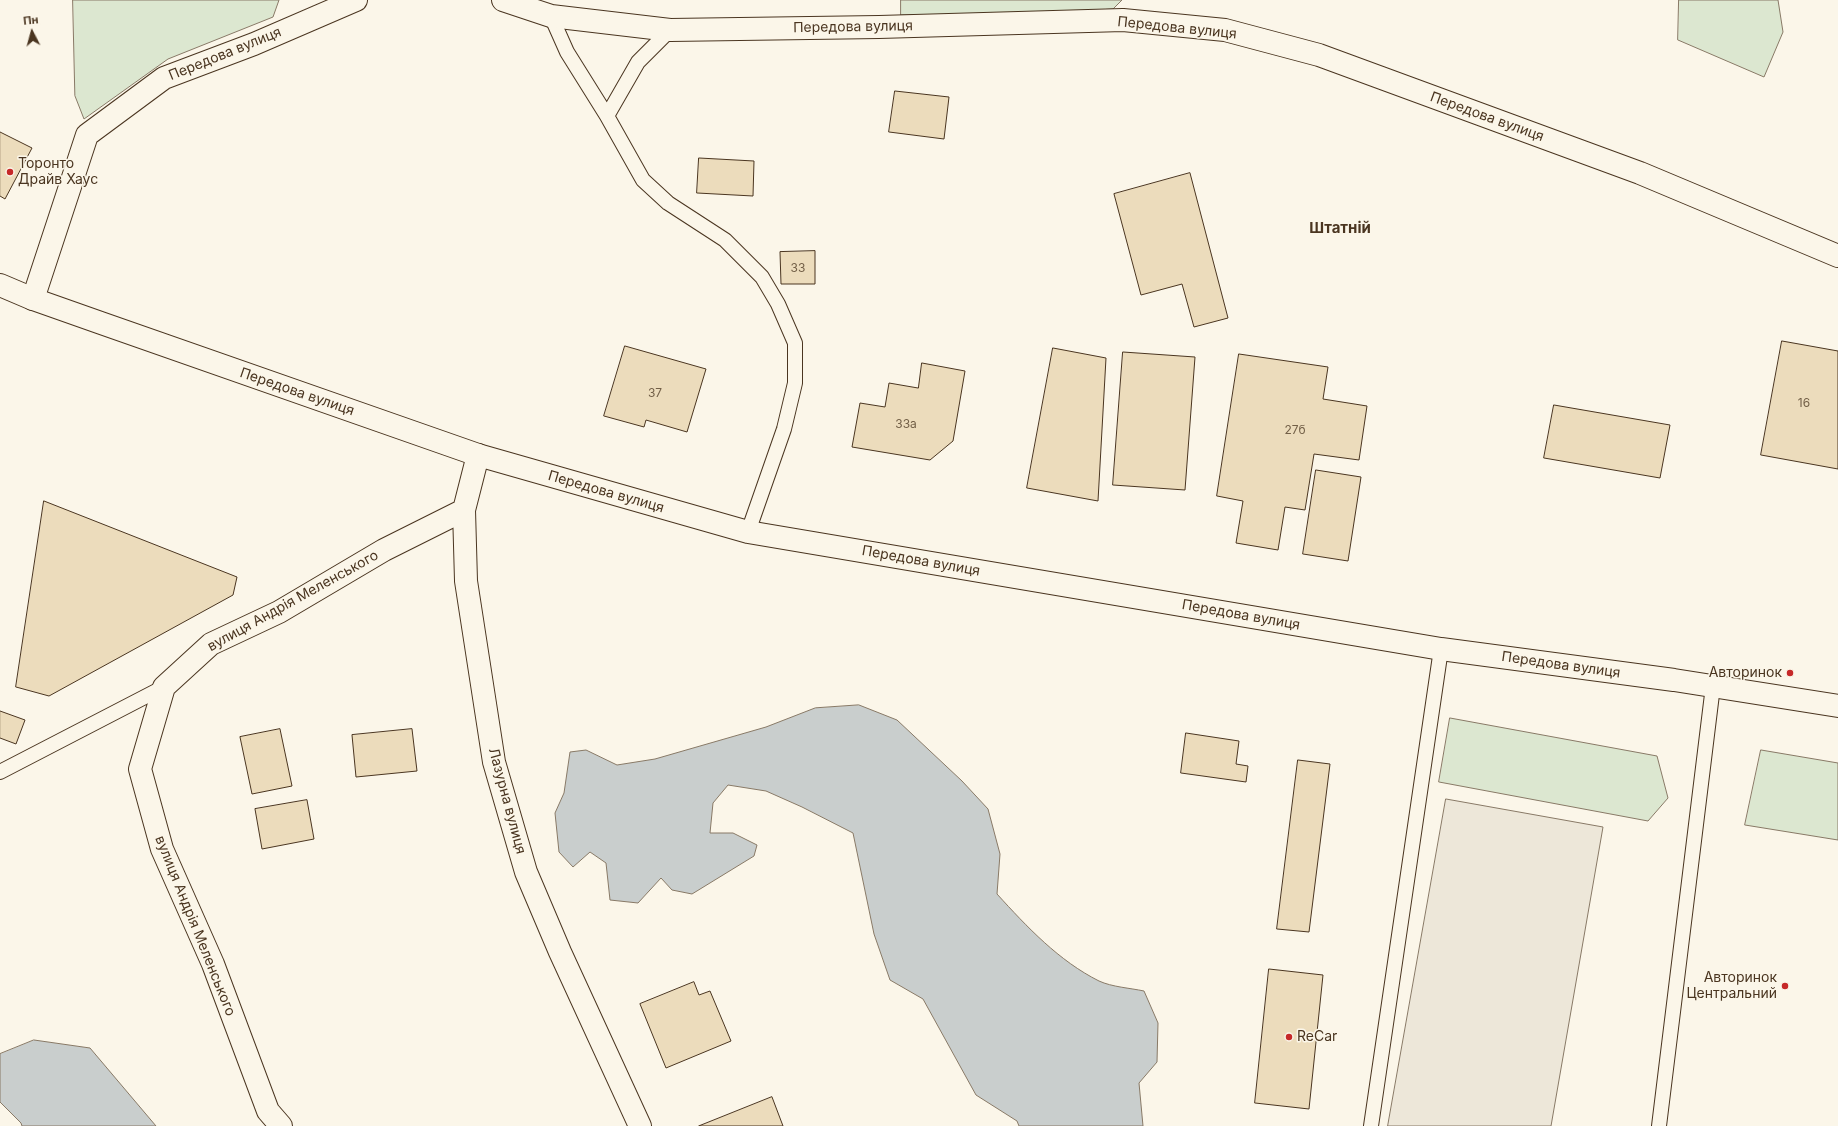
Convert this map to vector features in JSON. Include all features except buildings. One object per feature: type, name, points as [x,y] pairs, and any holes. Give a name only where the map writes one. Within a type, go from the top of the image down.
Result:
[{"type":"street","name":"Передова вулиця","points":[[33,299],[87,135],[164,78],[254,44],[356,0]]},
{"type":"street","name":"Передова вулиця","points":[[503,0],[551,16],[670,30],[879,27],[1123,20],[1225,30],[1318,56],[1633,170],[1838,256]]},
{"type":"street","name":"Передова вулиця","points":[[0,285],[33,299],[478,455],[748,532],[1441,649],[1713,686],[1838,706]]},
{"type":"street","name":"Лазурна вулиця","points":[[478,455],[464,510],[466,581],[494,762],[526,872],[560,952],[640,1126]]},
{"type":"street","name":"вулиця Андрія Меленського","points":[[281,1126],[268,1111],[213,964],[162,849],[140,769],[164,687],[211,644],[279,612],[384,550],[464,510]]},
{"type":"lane","points":[[551,16],[567,52],[607,116],[643,180],[668,203],[725,240],[762,277],[778,304],[795,343],[795,384],[784,429],[748,532]]},
{"type":"lane","points":[[607,116],[638,62],[670,30]]},
{"type":"lane","points":[[1371,1126],[1441,649]]},
{"type":"lane","points":[[1658,1126],[1713,686]]},
{"type":"lane","points":[[0,772],[164,687]]},
{"type":"green space","points":[[73,0],[279,0],[273,17],[168,59],[84,119],[75,96]]},
{"type":"green space","points":[[901,0],[1122,0],[1113,9],[1038,14],[901,15]]},
{"type":"green space","points":[[1679,0],[1778,0],[1783,32],[1764,77],[1678,40]]},
{"type":"green space","points":[[1450,718],[1657,756],[1668,798],[1648,821],[1439,782]]},
{"type":"green space","points":[[1761,750],[1838,763],[1838,840],[1745,825]]},
{"type":"shaded area","points":[[859,705],[897,720],[962,781],[988,809],[1000,854],[997,894],[1020,919],[1070,964],[1084,973],[1104,983],[1144,991],[1158,1023],[1157,1062],[1139,1083],[1143,1126],[1019,1126],[1017,1121],[976,1095],[923,999],[890,980],[874,934],[853,833],[802,807],[766,791],[728,785],[713,803],[710,833],[733,833],[757,845],[754,856],[692,894],[672,890],[661,878],[638,903],[610,900],[606,863],[590,852],[573,867],[559,852],[555,813],[564,793],[570,752],[586,750],[617,765],[655,759],[766,727],[815,708]]},
{"type":"shaded area","points":[[1446,799],[1603,827],[1551,1126],[1388,1126]]},
{"type":"shaded area","points":[[34,1040],[90,1048],[156,1126],[22,1126],[21,1123],[0,1102],[0,1054]]},
{"type":"place","name":"Торонто Драйв Хаус","points":[[10,172]]},
{"type":"place","name":"Авторинок","points":[[1790,673]]},
{"type":"place","name":"Авторинок Центральний","points":[[1785,986]]},
{"type":"place","name":"ReCar","points":[[1289,1037]]},
{"type":"district","name":"Штатній","points":[[1340,228]]}]
